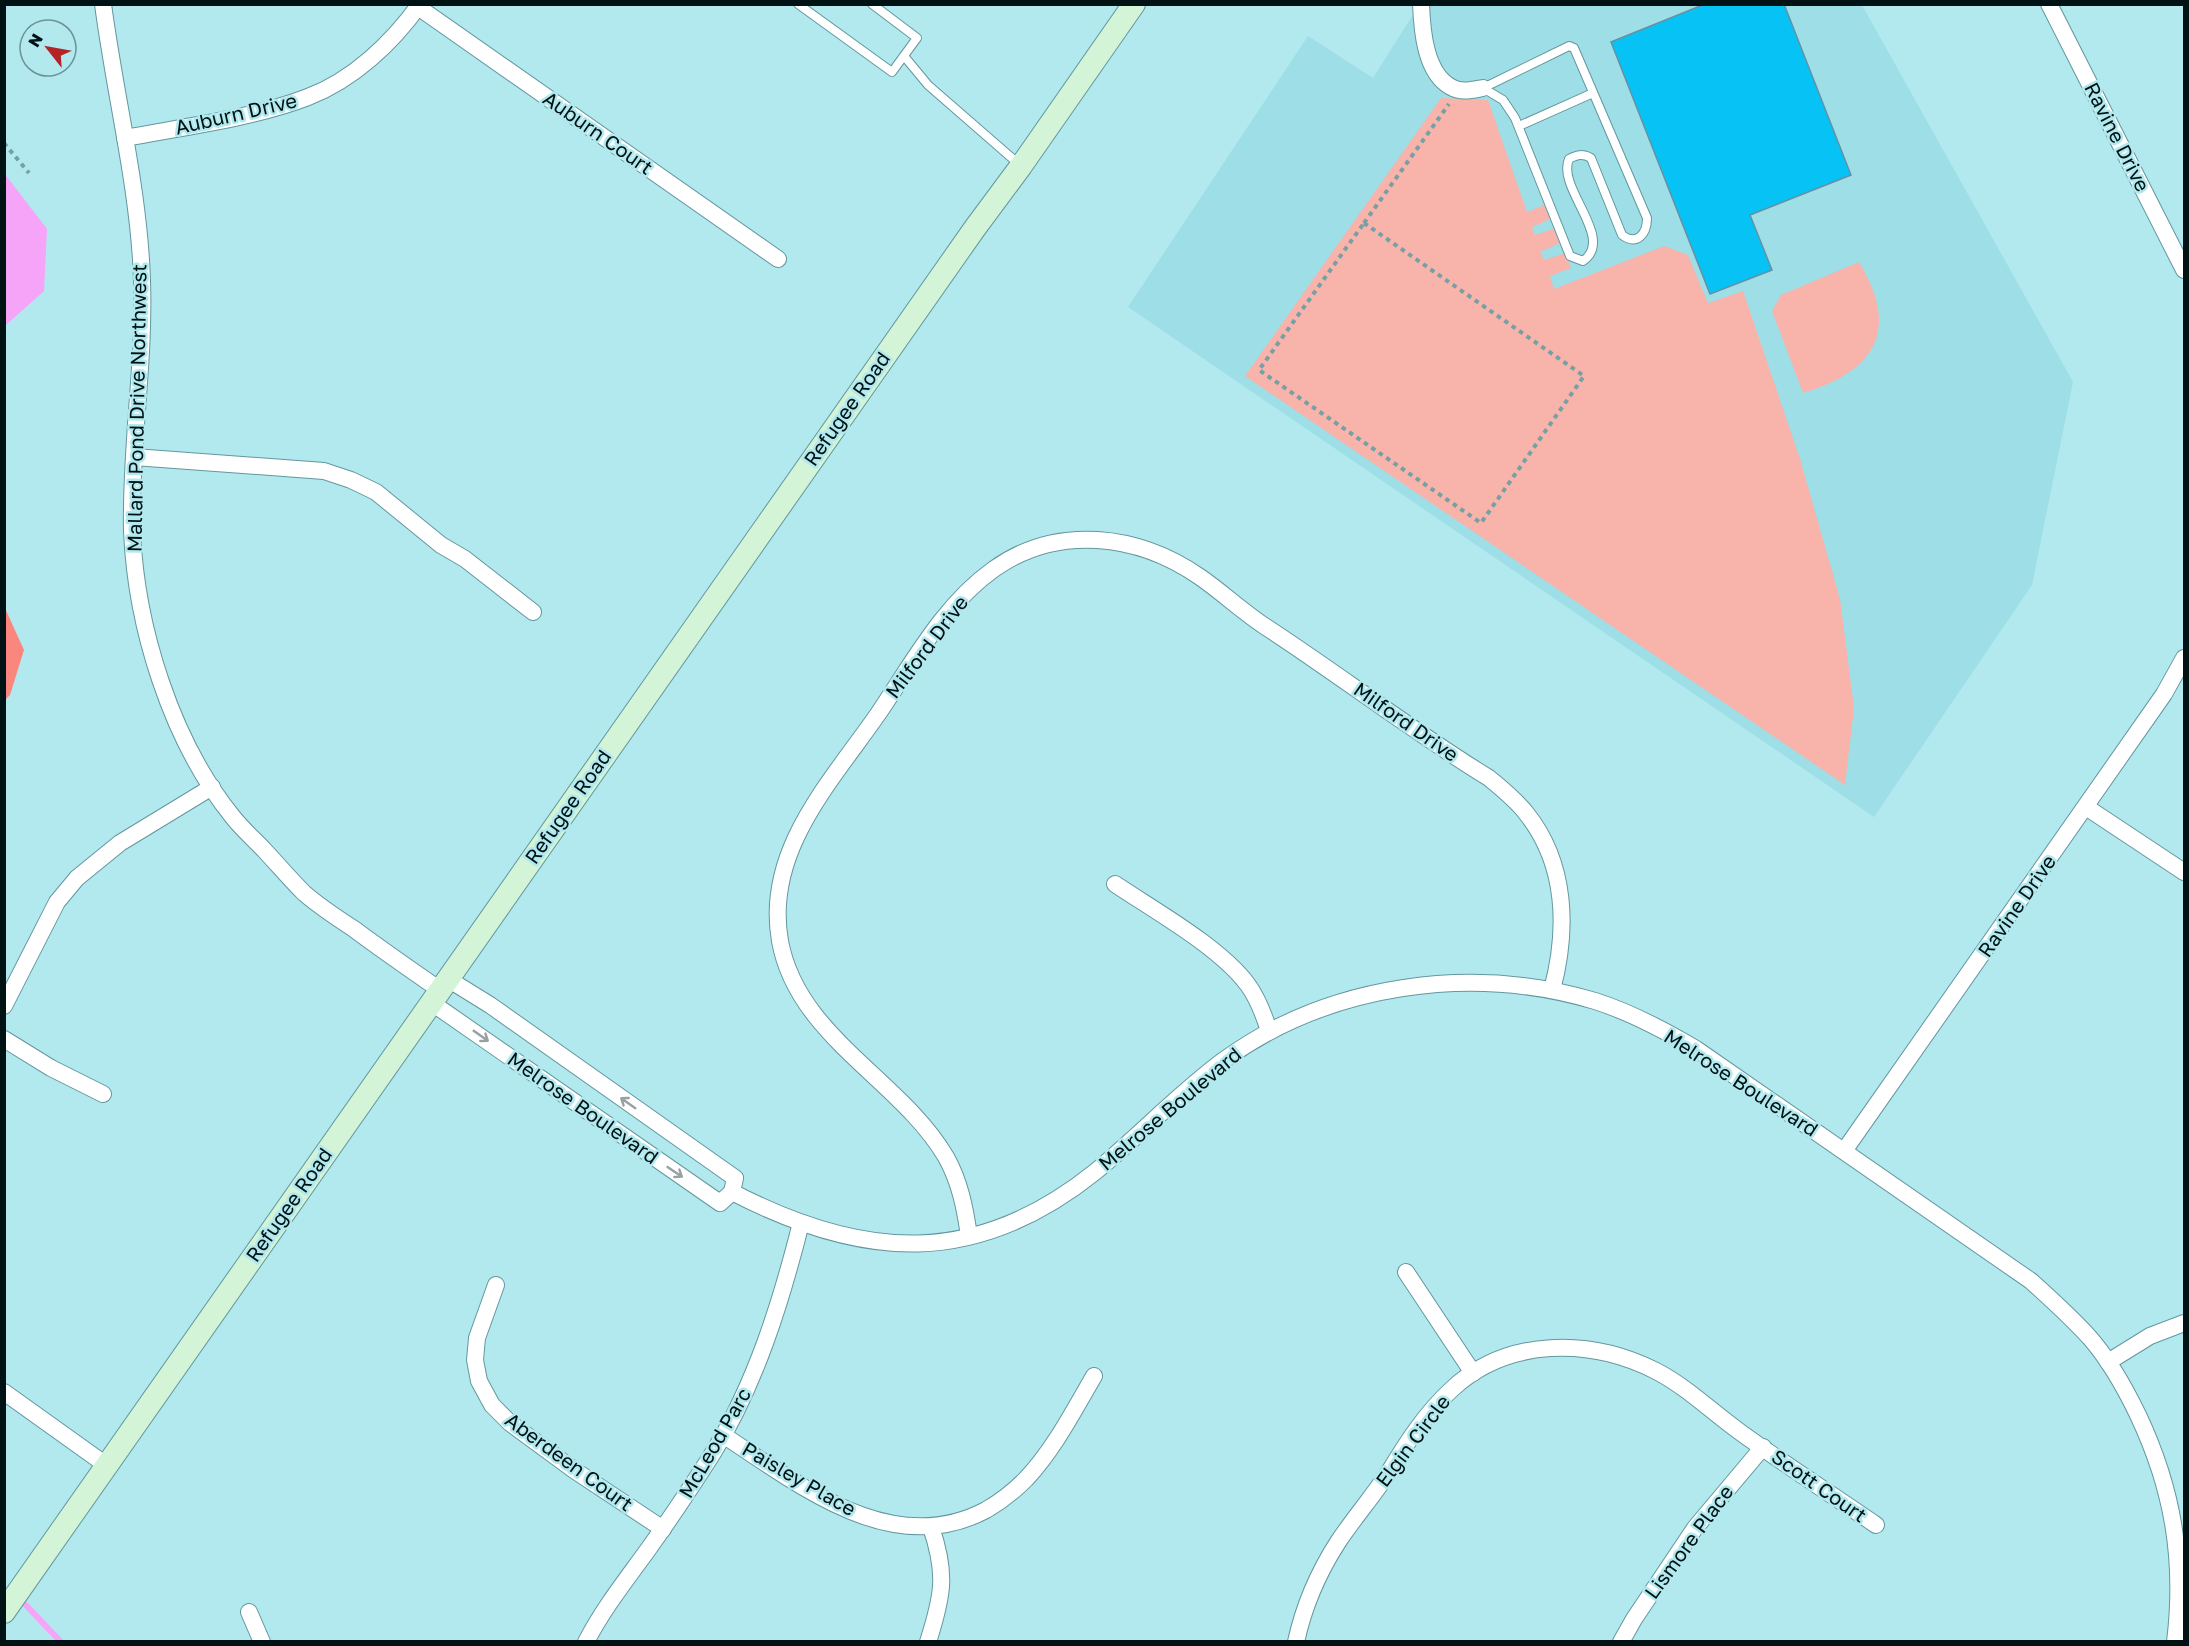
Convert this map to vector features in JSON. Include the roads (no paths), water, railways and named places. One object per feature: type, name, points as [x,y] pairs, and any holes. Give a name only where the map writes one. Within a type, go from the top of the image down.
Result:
[{"type":"main road","name":"Refugee Road","points":[[4,1612],[1134,4]]},
{"type":"street","name":"Mallard Pond Drive Northwest","points":[[103,4],[125,138],[142,280],[132,531],[145,628],[156,669],[170,707],[194,756],[212,788],[232,816],[303,892],[440,991]]},
{"type":"street","points":[[1421,4],[1427,48],[1432,66],[1441,79],[1451,88],[1463,91],[1483,88]]},
{"type":"street","name":"Ravine Drive","points":[[2049,4],[2184,270]]},
{"type":"street","name":"Auburn Drive","points":[[125,138],[257,112],[310,96],[357,69],[378,52],[419,6]]},
{"type":"street","name":"Auburn Court","points":[[419,6],[778,259]]},
{"type":"street","points":[[134,457],[324,471],[351,480],[376,492],[441,545],[465,558],[533,612]]},
{"type":"street","name":"Milford Drive","points":[[969,1236],[958,1181],[946,1157],[912,1113],[834,1036],[800,993],[785,960],[780,942],[777,914],[786,860],[796,834],[824,787],[858,743],[948,614],[972,587],[993,569],[1042,544],[1069,539],[1097,539],[1150,550],[1178,564],[1489,778],[1516,801],[1541,836],[1552,860],[1559,885],[1563,912],[1560,957],[1552,990]]},
{"type":"street","name":"Ravine Drive","points":[[1844,1151],[2164,694],[2184,658]]},
{"type":"street","points":[[4,1006],[57,902],[77,878],[120,843],[212,788]]},
{"type":"street","points":[[2086,807],[2184,872]]},
{"type":"street","points":[[1114,884],[1209,948],[1230,965],[1248,985],[1262,1008],[1269,1031]]},
{"type":"street","name":"Melrose Boulevard","points":[[732,1192],[801,1223],[836,1235],[891,1244],[926,1244],[969,1236],[1025,1216],[1067,1193],[1223,1061],[1269,1031],[1322,1009],[1375,993],[1415,985],[1485,982],[1552,990],[1618,1010],[1696,1049],[2031,1281],[2091,1340],[2108,1362],[2128,1395],[2152,1444],[2167,1488],[2179,1571],[2179,1608],[2175,1641]]},
{"type":"street","name":"Melrose Boulevard","points":[[440,991],[490,1005],[735,1178],[732,1192],[720,1203],[440,991]]},
{"type":"street","points":[[4,1039],[51,1068],[103,1094]]},
{"type":"street","name":"McLeod Parc","points":[[586,1641],[606,1607],[663,1529],[723,1435],[747,1390],[788,1275],[801,1223]]},
{"type":"street","points":[[1406,1272],[1473,1373]]},
{"type":"street","name":"Aberdeen Court","points":[[496,1285],[477,1338],[475,1360],[479,1381],[492,1404],[510,1423],[574,1470],[663,1529]]},
{"type":"street","points":[[2108,1362],[2150,1336],[2184,1323]]},
{"type":"street","name":"Elgin Circle","points":[[1296,1641],[1313,1588],[1339,1540],[1429,1413],[1453,1388],[1473,1373],[1499,1359],[1525,1350],[1552,1347],[1605,1353],[1630,1360],[1678,1384],[1742,1434],[1763,1447]]},
{"type":"street","name":"Paisley Place","points":[[723,1435],[782,1473],[842,1507],[892,1525],[918,1528],[945,1525],[972,1517],[994,1505],[1014,1490],[1048,1453],[1094,1376]]},
{"type":"street","points":[[4,1392],[106,1465]]},
{"type":"street","name":"Scott Court","points":[[1763,1447],[1876,1524]]},
{"type":"street","name":"Lismore Place","points":[[1621,1641],[1695,1528],[1763,1447]]},
{"type":"street","points":[[928,1641],[939,1606],[943,1579],[940,1554],[931,1527]]},
{"type":"street","points":[[249,1612],[262,1641]]},
{"type":"lane","points":[[798,4],[892,72],[917,38],[872,4]]},
{"type":"lane","points":[[1569,46],[1574,48],[1647,218],[1647,227],[1643,236],[1638,239],[1629,239],[1622,235],[1591,158],[1576,155],[1569,159],[1567,171],[1593,237],[1594,249],[1583,261],[1570,256],[1518,126],[1503,100],[1483,88],[1569,46]]},
{"type":"lane","points":[[904,56],[928,86],[1021,166]]},
{"type":"lane","points":[[1518,126],[1593,93]]},
{"type":"waterway","points":[[20,1599],[61,1642]]}]
